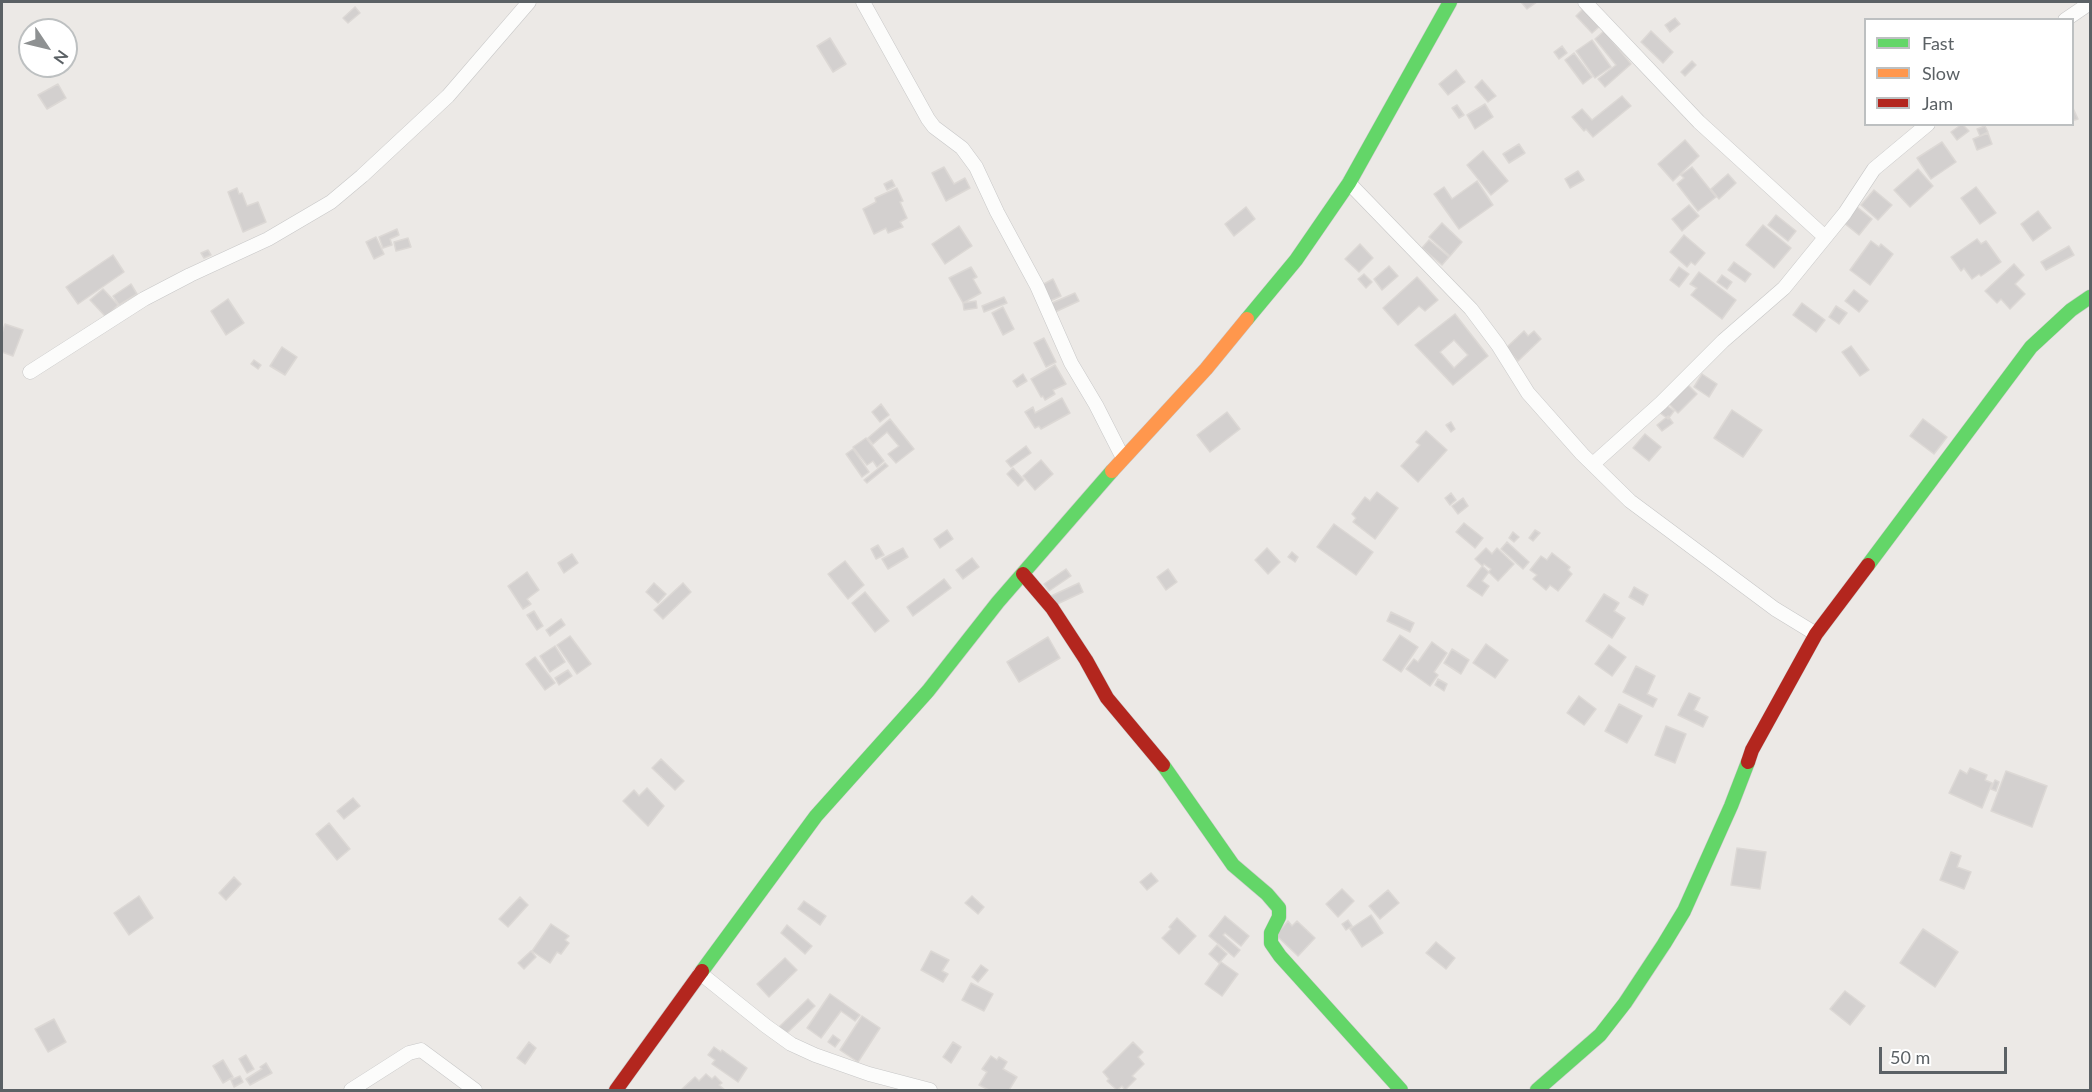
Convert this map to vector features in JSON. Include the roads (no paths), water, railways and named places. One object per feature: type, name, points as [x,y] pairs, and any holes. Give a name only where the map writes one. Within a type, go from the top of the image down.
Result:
[{"type":"street","points":[[30,372],[144,299],[190,275],[268,240],[331,202],[448,96],[528,2]]},
{"type":"street","points":[[862,2],[928,119],[934,127],[962,148],[976,167],[1037,286],[1071,363],[1123,458]]},
{"type":"street","points":[[616,1090],[816,816],[928,691],[998,602],[1123,458],[1206,369],[1296,260],[1349,183],[1450,2]]},
{"type":"street","points":[[1585,2],[1699,122],[1825,237]]},
{"type":"street","points":[[2068,18],[2091,3]]},
{"type":"street","points":[[1593,464],[1784,288],[1845,213],[1874,169],[1926,126]]},
{"type":"street","points":[[1349,183],[1471,309],[1498,345],[1528,393],[1630,501],[1775,609],[1816,634]]},
{"type":"street","points":[[1537,1090],[1600,1035],[1625,1003],[1664,944],[1684,911],[1722,827],[1752,750],[1816,634],[2031,347],[2072,310],[2091,297]]},
{"type":"street","points":[[1023,574],[1052,608],[1086,660],[1107,698],[1164,766],[1233,865],[1267,894],[1279,908],[1279,917],[1271,933],[1271,943],[1280,956],[1401,1090]]},
{"type":"street","points":[[700,973],[791,1044],[869,1074],[930,1090]]},
{"type":"street","points":[[351,1090],[409,1053],[421,1050],[475,1090]]}]
